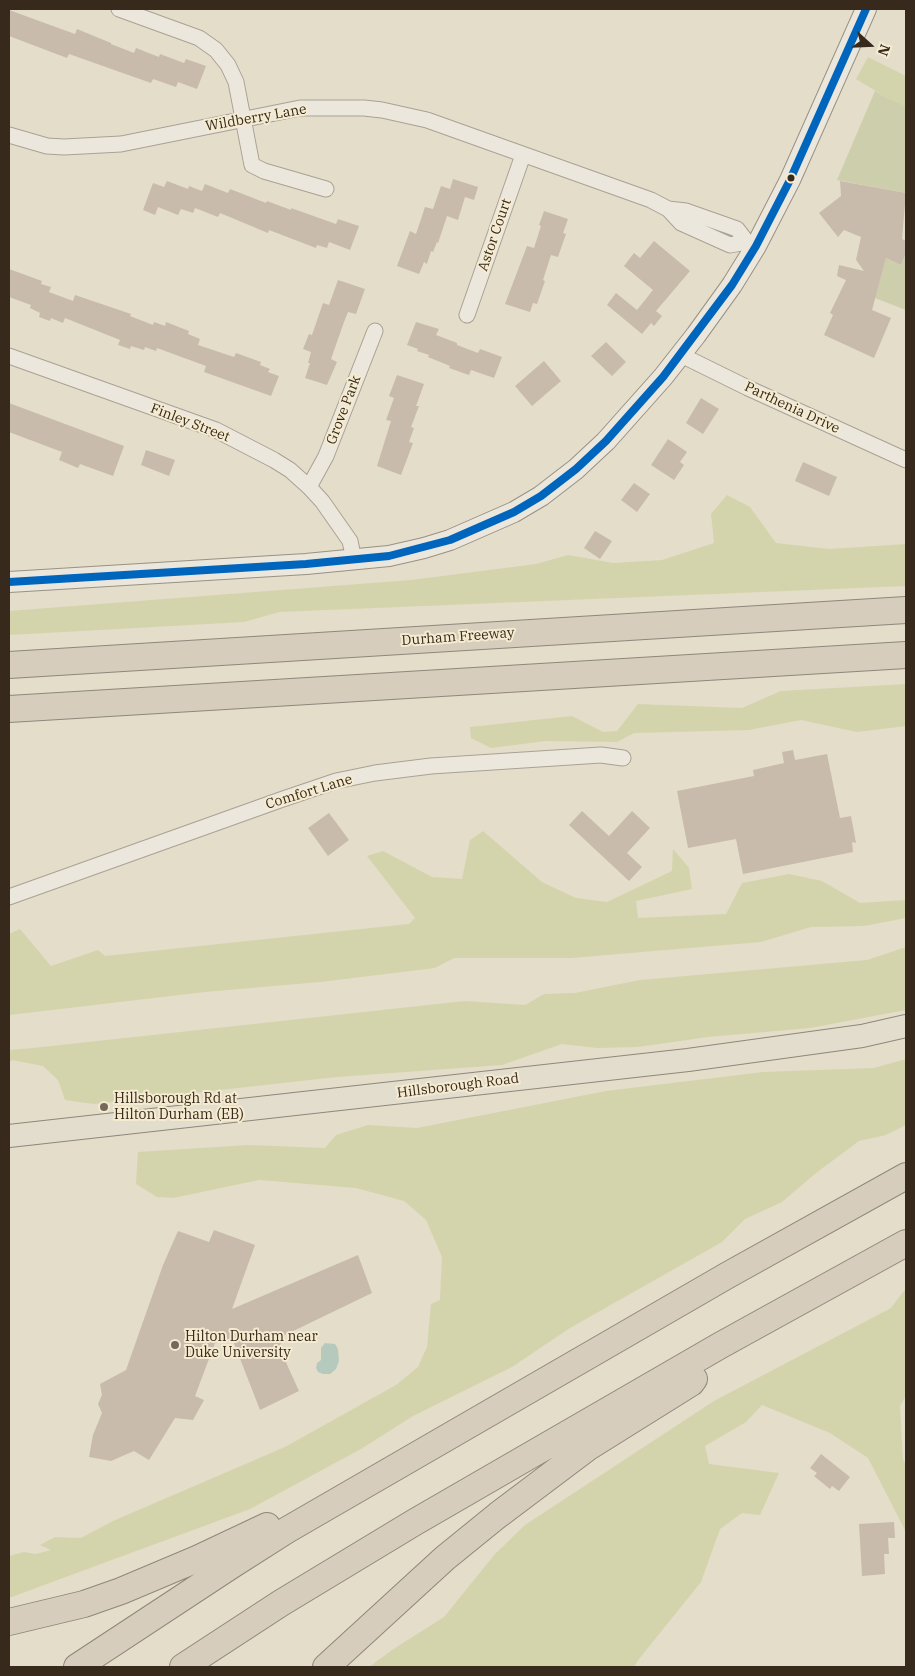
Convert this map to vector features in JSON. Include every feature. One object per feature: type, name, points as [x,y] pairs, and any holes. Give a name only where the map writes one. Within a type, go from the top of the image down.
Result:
[{"type":"highway","name":"Durham Freeway","points":[[9,665],[906,610]]},
{"type":"highway","points":[[9,709],[459,681],[558,678],[906,655]]},
{"type":"highway","points":[[77,1667],[287,1530],[349,1496],[728,1275],[906,1176]]},
{"type":"highway","points":[[183,1667],[334,1571],[721,1345],[906,1243]]},
{"type":"highway","points":[[326,1667],[445,1558],[498,1515],[588,1448],[691,1383],[721,1345]]},
{"type":"highway","points":[[9,1622],[84,1604],[197,1559],[258,1530],[349,1496]]},
{"type":"main road","name":"Hillsborough Road","points":[[9,1136],[688,1060],[862,1036],[906,1026]]},
{"type":"street","points":[[119,9],[199,38],[216,50],[228,65],[236,82],[252,165],[264,171],[326,189]]},
{"type":"street","points":[[9,582],[354,560],[416,550],[450,540],[514,512],[541,496],[570,474],[606,441],[696,335],[732,285],[751,244],[790,180],[866,9]]},
{"type":"street","name":"Wildberry Lane","points":[[9,135],[47,146],[121,144],[300,108],[364,108],[427,120],[651,200],[668,209],[686,211],[737,228],[751,244]]},
{"type":"street","name":"Astor Court","points":[[467,315],[523,155]]},
{"type":"street","name":"Grove Park","points":[[309,486],[326,456],[375,331]]},
{"type":"street","name":"Parthenia Drive","points":[[680,354],[748,388],[906,460]]},
{"type":"street","name":"Finley Street","points":[[9,356],[216,430],[282,465],[309,486],[322,501],[350,541],[354,560]]},
{"type":"street","name":"Comfort Lane","points":[[9,897],[336,781],[375,773],[431,766],[601,755],[623,758]]},
{"type":"green space","points":[[868,57],[906,76],[906,106],[887,98],[856,79]]},
{"type":"green space","points":[[875,91],[906,106],[906,193],[837,180]]},
{"type":"green space","points":[[906,253],[906,310],[875,298],[886,258],[901,265]]},
{"type":"green space","points":[[727,495],[750,507],[776,543],[829,549],[906,544],[906,586],[279,612],[244,622],[9,635],[9,611],[411,580],[536,564],[568,555],[613,563],[662,560],[714,543],[711,514]]},
{"type":"green space","points":[[906,684],[906,726],[857,732],[801,720],[749,730],[634,733],[617,742],[546,741],[491,748],[471,738],[470,727],[572,716],[603,732],[617,731],[638,704],[742,708],[781,691]]},
{"type":"green space","points":[[483,831],[542,882],[576,898],[607,902],[672,871],[673,849],[689,868],[692,889],[636,901],[638,918],[726,914],[742,883],[789,874],[822,881],[860,903],[906,900],[906,918],[864,926],[811,927],[761,942],[571,958],[454,958],[435,968],[9,1015],[9,934],[20,929],[51,966],[98,950],[105,956],[409,924],[415,918],[367,856],[383,851],[432,877],[462,879],[470,840]]},
{"type":"green space","points":[[906,947],[906,1010],[810,1028],[708,1037],[638,1047],[597,1048],[562,1044],[502,1065],[337,1077],[94,1104],[65,1100],[58,1080],[43,1066],[12,1060],[9,1063],[9,1050],[465,1001],[525,1005],[544,994],[575,993],[640,980],[867,960]]},
{"type":"green space","points":[[906,1059],[906,1125],[886,1135],[859,1141],[816,1173],[782,1202],[745,1219],[722,1242],[570,1328],[512,1367],[413,1416],[361,1449],[250,1509],[9,1598],[9,1556],[24,1552],[36,1554],[51,1550],[40,1545],[55,1537],[81,1538],[113,1521],[285,1447],[396,1385],[418,1367],[427,1347],[431,1304],[440,1300],[442,1257],[426,1220],[404,1201],[356,1188],[259,1180],[173,1198],[157,1197],[136,1184],[138,1152],[248,1145],[325,1148],[336,1135],[368,1125],[417,1128],[606,1091],[763,1072],[874,1068]]},
{"type":"green space","points":[[906,1288],[906,1396],[900,1406],[903,1459],[906,1465],[906,1532],[868,1458],[830,1433],[762,1405],[746,1422],[705,1446],[709,1464],[779,1473],[760,1515],[742,1513],[720,1529],[701,1582],[634,1667],[369,1667],[444,1617],[495,1554],[525,1525],[714,1401],[891,1308]]},
{"type":"shaded area","points":[[325,1343],[335,1344],[338,1349],[339,1361],[336,1369],[330,1374],[318,1372],[316,1368],[317,1363],[321,1360],[321,1348]]},
{"type":"building","points":[[9,10],[75,34],[77,29],[134,53],[136,48],[159,57],[160,54],[184,63],[186,59],[206,66],[197,89],[178,82],[176,87],[153,79],[151,83],[69,54],[67,58],[9,36]]},
{"type":"building","points":[[453,179],[478,187],[474,200],[465,197],[458,220],[447,216],[438,243],[433,252],[431,251],[427,264],[424,262],[419,274],[397,266],[410,231],[416,234],[425,207],[433,209],[441,186],[450,189]]},
{"type":"building","points":[[167,181],[188,189],[189,186],[202,191],[205,184],[228,193],[230,189],[266,203],[267,201],[291,210],[291,208],[336,224],[338,219],[359,226],[350,250],[329,242],[327,248],[317,245],[316,248],[269,230],[268,233],[220,213],[218,217],[195,208],[193,213],[181,209],[178,215],[158,207],[155,215],[143,210],[153,183],[164,187]]},
{"type":"building","points":[[840,181],[906,193],[902,239],[906,241],[906,253],[901,265],[886,258],[872,310],[891,318],[874,358],[824,335],[833,315],[830,313],[846,280],[837,276],[839,265],[864,271],[856,260],[861,237],[844,230],[838,237],[819,213],[841,196]]},
{"type":"building","points":[[544,211],[568,219],[563,233],[566,234],[558,257],[551,255],[537,304],[533,303],[530,312],[505,304],[527,246],[534,248]]},
{"type":"building","points":[[654,241],[690,271],[656,311],[662,316],[654,326],[651,323],[642,334],[607,305],[616,293],[637,310],[653,290],[624,266],[634,253],[640,258]]},
{"type":"building","points":[[9,269],[42,281],[41,284],[51,287],[49,292],[73,301],[75,295],[131,314],[130,316],[153,325],[154,322],[165,326],[166,322],[189,331],[188,334],[200,339],[198,345],[234,357],[236,353],[261,362],[260,365],[270,369],[268,372],[279,376],[271,396],[204,372],[206,366],[157,348],[156,351],[145,347],[144,350],[131,346],[130,349],[118,345],[120,340],[65,318],[63,323],[51,318],[50,321],[39,317],[40,313],[30,308],[31,305],[9,297]]},
{"type":"building","points":[[338,280],[365,289],[356,314],[348,312],[344,322],[331,359],[337,362],[327,385],[305,378],[311,352],[303,349],[309,334],[312,335],[323,303],[329,305]]},
{"type":"building","points":[[416,322],[439,329],[436,335],[457,343],[457,345],[478,353],[480,349],[502,357],[494,378],[471,370],[469,375],[449,368],[450,366],[428,357],[429,355],[407,345]]},
{"type":"building","points":[[606,342],[626,362],[612,376],[591,356]]},
{"type":"building","points":[[544,361],[561,381],[532,406],[515,386]]},
{"type":"building","points":[[397,375],[424,384],[416,406],[419,406],[411,427],[414,428],[409,442],[413,443],[401,475],[377,466],[391,421],[386,420],[394,398],[389,396]]},
{"type":"building","points":[[701,398],[719,409],[703,434],[686,423]]},
{"type":"building","points":[[9,403],[124,446],[113,476],[80,464],[78,468],[59,460],[62,452],[9,432]]},
{"type":"building","points":[[668,439],[687,452],[680,462],[684,465],[674,480],[651,465]]},
{"type":"building","points":[[146,450],[175,460],[169,476],[141,465]]},
{"type":"building","points":[[803,462],[837,477],[829,496],[795,481]]},
{"type":"building","points":[[634,483],[650,494],[637,512],[621,500]]},
{"type":"building","points":[[595,531],[612,541],[600,559],[584,548]]},
{"type":"building","points":[[793,750],[795,760],[827,754],[840,818],[851,816],[856,843],[852,842],[853,852],[743,874],[736,839],[688,848],[677,791],[754,776],[753,770],[784,763],[782,752]]},
{"type":"building","points":[[582,811],[609,836],[632,811],[650,828],[627,853],[642,867],[629,881],[569,825]]},
{"type":"building","points":[[329,813],[349,840],[328,856],[308,828]]},
{"type":"building","name":"Hilton Durham near Duke University","points":[[214,1230],[255,1245],[232,1309],[358,1255],[372,1293],[285,1335],[279,1347],[299,1391],[260,1410],[232,1338],[215,1343],[195,1396],[204,1400],[193,1420],[175,1418],[149,1460],[134,1451],[111,1461],[89,1457],[93,1435],[102,1413],[98,1404],[102,1395],[100,1384],[126,1370],[163,1265],[178,1231],[209,1242]]},
{"type":"building","points":[[821,1454],[850,1477],[839,1491],[832,1486],[830,1489],[814,1476],[817,1473],[810,1468]]},
{"type":"building","points":[[894,1522],[895,1538],[888,1538],[889,1554],[884,1554],[885,1574],[862,1576],[859,1524]]},
{"type":"transit line","points":[[9,582],[306,564],[389,556],[450,540],[514,512],[541,496],[576,469],[606,441],[663,377],[732,285],[756,246],[790,180],[866,9]]},
{"type":"place","name":"Hillsborough Rd at Hilton Durham (EB)","points":[[104,1107]]},
{"type":"place","name":"Hilton Durham near Duke University","points":[[175,1345]]}]
